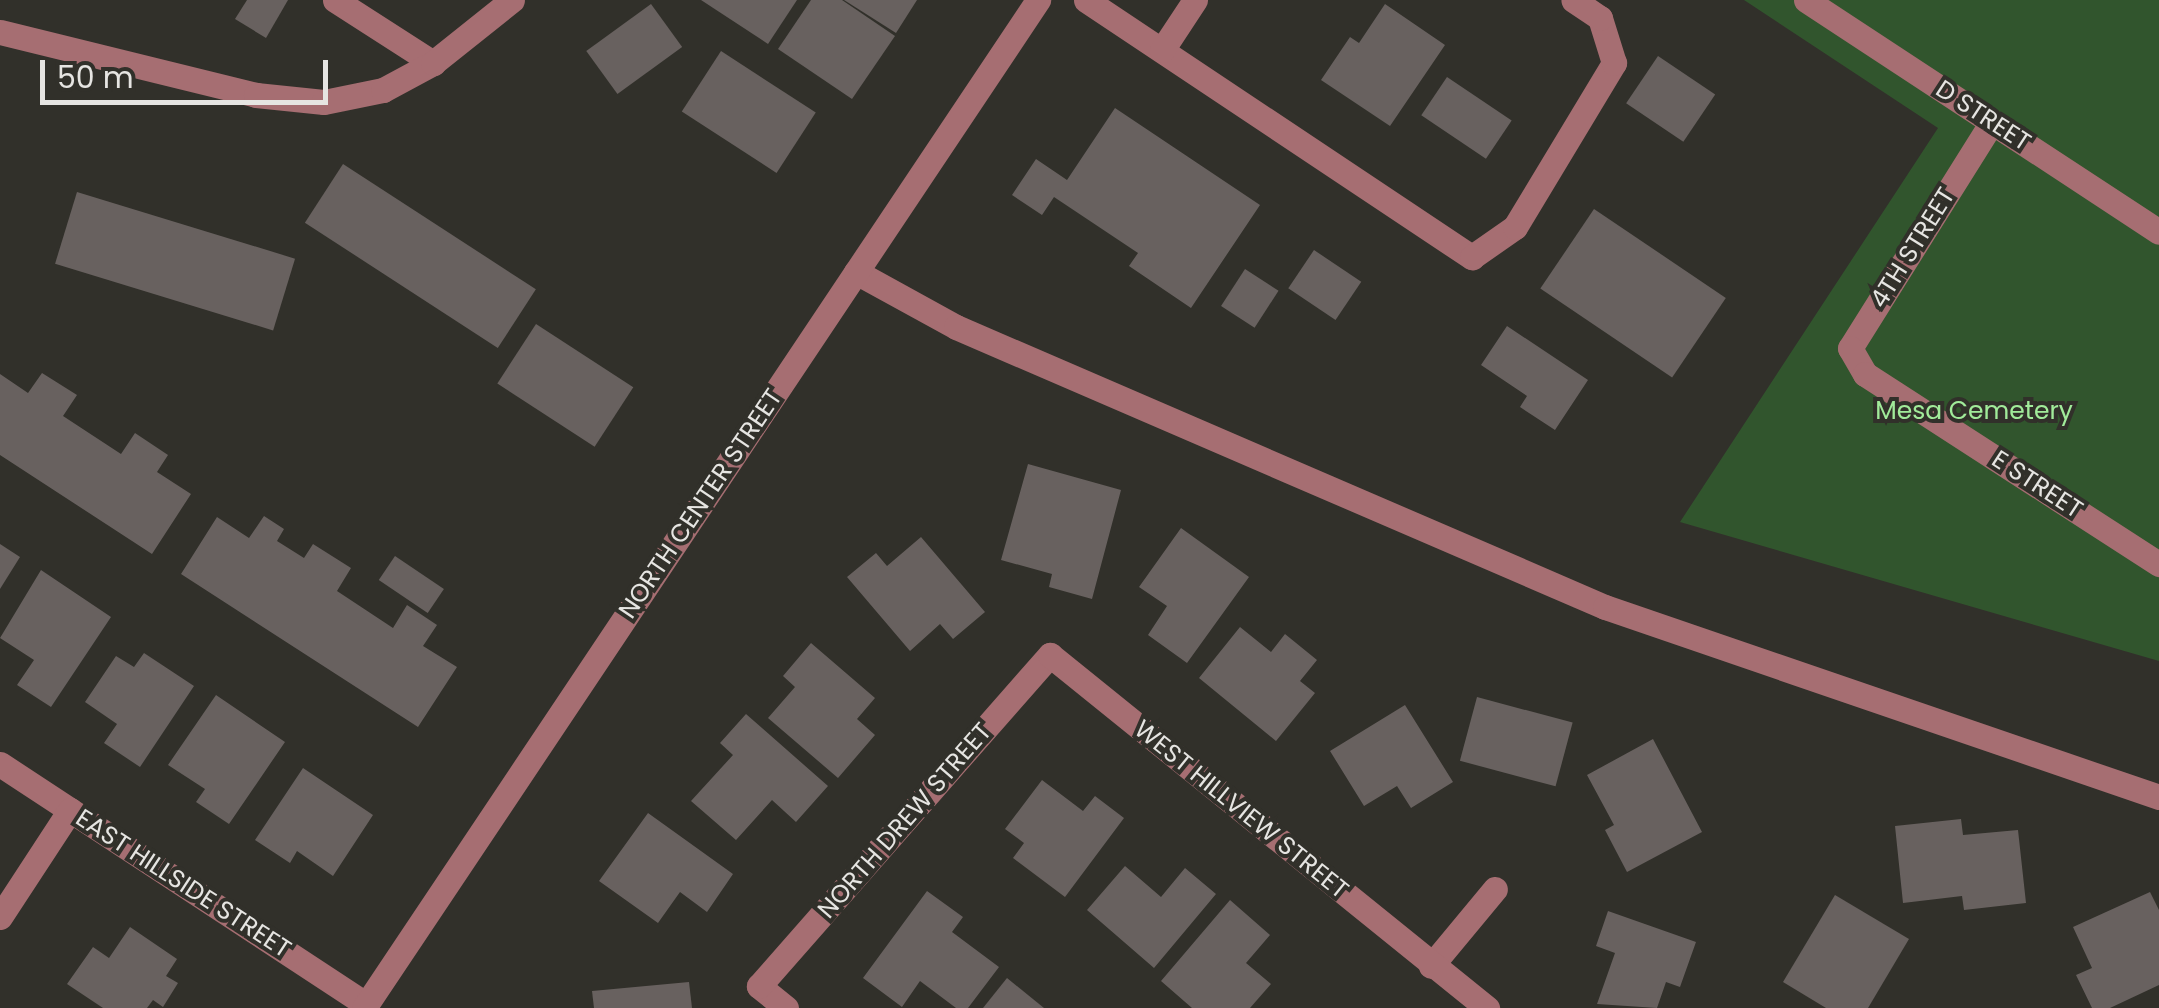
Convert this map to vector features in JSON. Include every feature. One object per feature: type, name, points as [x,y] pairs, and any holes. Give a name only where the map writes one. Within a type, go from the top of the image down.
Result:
[{"type":"street","points":[[336,0],[433,63]]},
{"type":"street","points":[[0,32],[256,95],[324,102],[383,90],[433,63],[512,0]]},
{"type":"street","name":"NORTH CENTER STREET","points":[[365,1006],[1038,0]]},
{"type":"street","points":[[1086,0],[1472,257],[1515,227],[1614,63],[1600,18],[1574,0]]},
{"type":"street","points":[[1162,50],[1194,0]]},
{"type":"street","name":"D STREET","points":[[1806,0],[2159,232]]},
{"type":"street","name":"4TH STREET","points":[[1865,374],[1850,348],[1992,122]]},
{"type":"street","points":[[856,272],[974,335],[1604,607],[2159,797]]},
{"type":"street","name":"E STREET","points":[[1865,374],[2159,564]]},
{"type":"street","name":"WEST HILLVIEW STREET","points":[[1050,655],[1487,1008]]},
{"type":"street","name":"NORTH DREW STREET","points":[[786,1008],[759,986],[1050,655]]},
{"type":"street","name":"EAST HILLSIDE STREET","points":[[0,764],[365,1006]]},
{"type":"street","points":[[0,917],[70,810]]},
{"type":"street","points":[[1432,966],[1495,889]]},
{"type":"green space","name":"Mesa Cemetery","points":[[1744,0],[2159,0],[2159,661],[1680,522],[1938,128]]},
{"type":"building","points":[[247,0],[288,0],[266,38],[235,19]]},
{"type":"building","points":[[701,0],[797,0],[768,44]]},
{"type":"building","points":[[811,0],[842,0],[895,36],[852,99],[778,49]]},
{"type":"building","points":[[844,0],[917,0],[896,33]]},
{"type":"building","points":[[651,4],[682,47],[617,94],[586,51]]},
{"type":"building","points":[[1385,4],[1445,45],[1390,126],[1321,80],[1350,37],[1359,43]]},
{"type":"building","points":[[721,51],[816,113],[777,173],[682,111]]},
{"type":"building","points":[[1658,56],[1715,95],[1683,142],[1626,103]]},
{"type":"building","points":[[1447,77],[1512,121],[1486,159],[1421,115]]},
{"type":"building","points":[[1115,108],[1260,205],[1191,308],[1129,266],[1138,253],[1054,197],[1042,215],[1012,195],[1036,159],[1067,180]]},
{"type":"building","points":[[343,164],[536,289],[498,348],[305,223]]},
{"type":"building","points":[[77,192],[295,259],[273,330],[55,264]]},
{"type":"building","points":[[1594,209],[1726,298],[1672,377],[1540,289]]},
{"type":"building","points":[[1314,250],[1361,282],[1336,320],[1288,288]]},
{"type":"building","points":[[1245,269],[1279,291],[1255,328],[1221,306]]},
{"type":"building","points":[[536,324],[633,387],[595,447],[497,384]]},
{"type":"building","points":[[1507,326],[1588,380],[1555,430],[1520,407],[1527,396],[1481,365]]},
{"type":"building","points":[[42,373],[77,395],[63,416],[121,454],[135,433],[168,455],[157,472],[191,494],[152,554],[0,455],[0,374],[28,393]]},
{"type":"building","points":[[1028,464],[1121,490],[1092,599],[1049,587],[1052,574],[1001,560]]},
{"type":"building","points":[[264,516],[284,529],[277,541],[304,558],[313,544],[351,568],[337,591],[393,628],[407,605],[437,625],[423,646],[457,667],[418,727],[181,574],[217,517],[249,538]]},
{"type":"building","points":[[1181,528],[1249,577],[1187,663],[1148,635],[1167,606],[1139,587]]},
{"type":"building","points":[[921,537],[985,612],[953,639],[940,624],[910,651],[847,577],[876,553],[887,566]]},
{"type":"building","points":[[0,544],[20,557],[0,589]]},
{"type":"building","points":[[395,556],[444,589],[428,613],[379,580]]},
{"type":"building","points":[[41,570],[111,617],[51,707],[17,685],[34,660],[0,638]]},
{"type":"building","points":[[1240,627],[1271,652],[1285,634],[1317,660],[1300,681],[1315,693],[1276,741],[1199,678]]},
{"type":"building","points":[[811,643],[875,698],[857,719],[875,735],[838,778],[768,718],[795,687],[783,676]]},
{"type":"building","points":[[144,653],[194,686],[140,767],[104,743],[117,724],[85,702],[116,656],[134,667]]},
{"type":"building","points":[[216,695],[285,742],[229,824],[196,802],[205,789],[168,765]]},
{"type":"building","points":[[1477,697],[1573,723],[1556,786],[1460,761]]},
{"type":"building","points":[[1405,705],[1453,782],[1411,808],[1397,786],[1364,806],[1330,751]]},
{"type":"building","points":[[746,714],[828,786],[796,822],[772,800],[736,840],[691,801],[733,755],[720,743]]},
{"type":"building","points":[[1653,739],[1702,832],[1627,872],[1605,830],[1614,825],[1587,775]]},
{"type":"building","points":[[303,768],[373,815],[333,876],[297,851],[290,863],[255,840]]},
{"type":"building","points":[[1042,780],[1083,811],[1095,796],[1124,818],[1065,897],[1013,858],[1024,843],[1005,829]]},
{"type":"building","points":[[648,813],[733,874],[707,912],[680,892],[658,923],[599,881]]},
{"type":"building","points":[[1961,819],[1963,835],[2018,830],[2026,903],[1964,910],[1962,896],[1903,903],[1895,826]]},
{"type":"building","points":[[1125,866],[1161,897],[1185,868],[1216,894],[1154,968],[1087,910]]},
{"type":"building","points":[[927,891],[963,917],[952,932],[999,967],[968,1008],[956,1008],[920,981],[902,1007],[863,978]]},
{"type":"building","points":[[2150,892],[2159,910],[2159,985],[2110,1008],[2092,1008],[2076,975],[2092,968],[2073,927]]},
{"type":"building","points":[[1835,895],[1909,939],[1868,1008],[1826,1008],[1783,982]]},
{"type":"building","points":[[1230,900],[1270,935],[1246,963],[1271,984],[1250,1008],[1192,1008],[1161,981]]},
{"type":"building","points":[[1608,911],[1696,942],[1680,987],[1666,982],[1657,1008],[1597,1004],[1615,953],[1596,946]]},
{"type":"building","points":[[130,927],[177,959],[166,976],[178,983],[163,1007],[153,1000],[147,1008],[103,1008],[67,984],[93,947],[109,958]]},
{"type":"building","points":[[1007,978],[1044,1008],[983,1008]]},
{"type":"building","points":[[689,982],[692,1008],[594,1008],[592,991]]}]
